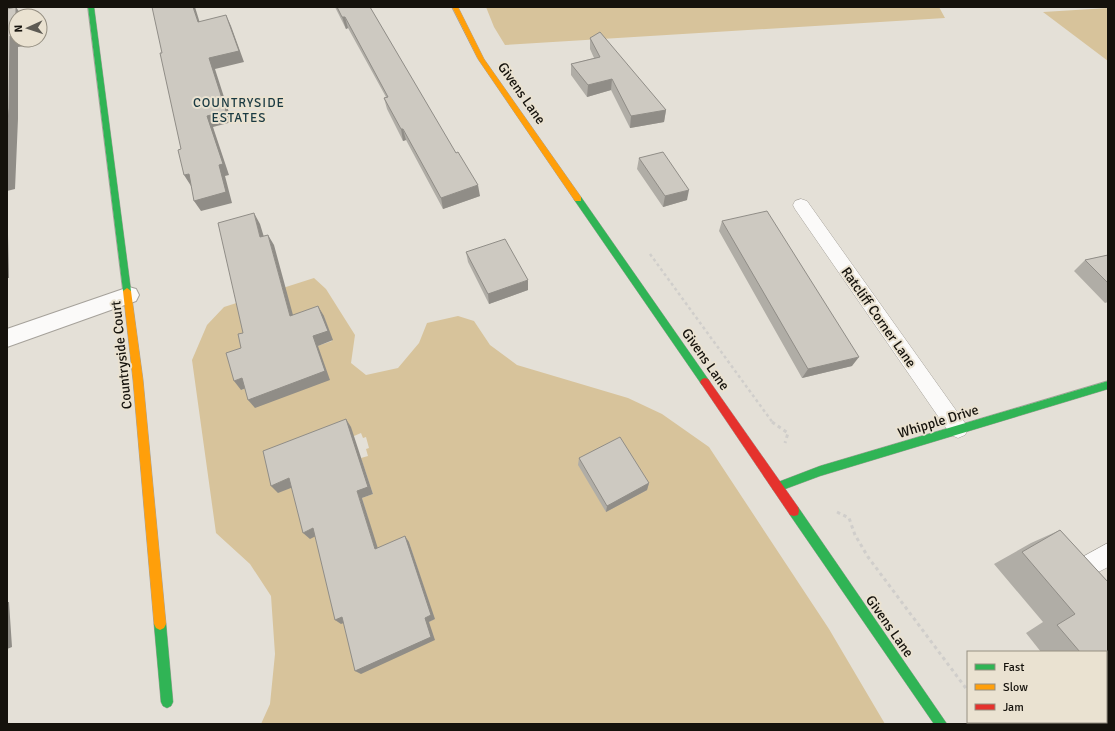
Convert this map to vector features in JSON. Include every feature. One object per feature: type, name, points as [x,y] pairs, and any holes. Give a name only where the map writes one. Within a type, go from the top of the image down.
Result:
[{"type":"street","name":"Countryside Court","points":[[91,7],[138,380],[167,702]]},
{"type":"street","name":"Givens Lane","points":[[455,7],[481,59],[941,724]]},
{"type":"street","points":[[7,338],[56,322],[128,295]]},
{"type":"street","name":"Whipple Drive","points":[[778,487],[820,471],[1108,385]]},
{"type":"lane","name":"Ratcliff Corner Lane","points":[[801,205],[958,429]]},
{"type":"lane","points":[[1086,568],[1108,554]]},
{"type":"path","points":[[785,443],[788,433]]},
{"type":"path","points":[[837,512],[849,518],[855,535],[868,557],[967,690]]},
{"type":"shaded area","points":[[486,7],[939,7],[945,18],[505,45],[494,27]]},
{"type":"shaded area","points":[[1108,8],[1108,61],[1043,12]]},
{"type":"shaded area","points":[[314,278],[326,289],[355,335],[351,363],[366,375],[398,368],[419,343],[427,323],[458,316],[474,321],[490,345],[517,365],[628,398],[662,414],[709,447],[829,629],[885,724],[261,724],[270,704],[275,654],[271,596],[250,564],[216,533],[192,360],[207,325],[224,307]],"holes":[[[324,316],[332,341],[306,350],[249,387],[241,390]],[[361,433],[363,438],[366,437],[369,448],[366,449],[368,456],[361,458],[373,494],[362,498],[368,518],[336,528],[296,486],[354,436]],[[409,542],[434,619],[429,622],[358,617]]]},
{"type":"building","points":[[152,7],[193,7],[198,22],[226,15],[239,51],[209,58],[226,111],[207,116],[223,164],[219,165],[226,192],[194,201],[189,174],[184,175],[178,150],[181,149],[160,53],[162,53]]},
{"type":"building","points":[[337,7],[370,7],[456,153],[458,152],[478,185],[441,198],[384,98],[388,97],[345,17],[342,17]]},
{"type":"building","points":[[7,9],[8,48],[10,48],[7,140]]},
{"type":"building","points":[[600,32],[666,110],[631,116],[612,79],[588,85],[571,64],[600,57],[590,38]]},
{"type":"building","points":[[663,152],[689,190],[665,196],[639,158]]},
{"type":"building","points":[[767,211],[859,357],[808,369],[722,221]]},
{"type":"building","points":[[254,213],[260,237],[268,235],[290,316],[318,306],[328,331],[313,336],[325,371],[248,400],[242,378],[234,381],[226,353],[241,348],[238,334],[243,333],[218,223]]},
{"type":"building","points":[[505,239],[528,280],[488,294],[466,252]]},
{"type":"building","points":[[1108,255],[1108,283],[1085,260]]},
{"type":"building","points":[[346,419],[368,487],[357,491],[375,549],[405,536],[431,615],[425,618],[431,637],[355,671],[342,617],[335,620],[313,528],[303,533],[289,478],[271,486],[263,451]]},
{"type":"building","points":[[620,437],[649,483],[607,506],[579,458]]},
{"type":"building","points":[[1060,530],[1108,582],[1108,686],[1107,651],[1079,651],[1057,625],[1075,614],[1022,552]]},
{"type":"traffic: fast","points":[[91,7],[127,291]]},
{"type":"traffic: fast","points":[[578,199],[705,382]]},
{"type":"traffic: fast","points":[[777,487],[820,471],[1108,385]]},
{"type":"traffic: fast","points":[[794,511],[941,724]]},
{"type":"traffic: fast","points":[[160,624],[167,702]]},
{"type":"traffic: slow","points":[[455,7],[481,59],[578,199]]},
{"type":"traffic: slow","points":[[127,291],[138,380],[160,624]]},
{"type":"traffic: jam","points":[[705,382],[794,511]]},
{"type":"district","name":"COUNTRYSIDE ESTATES","points":[[239,110]]}]
